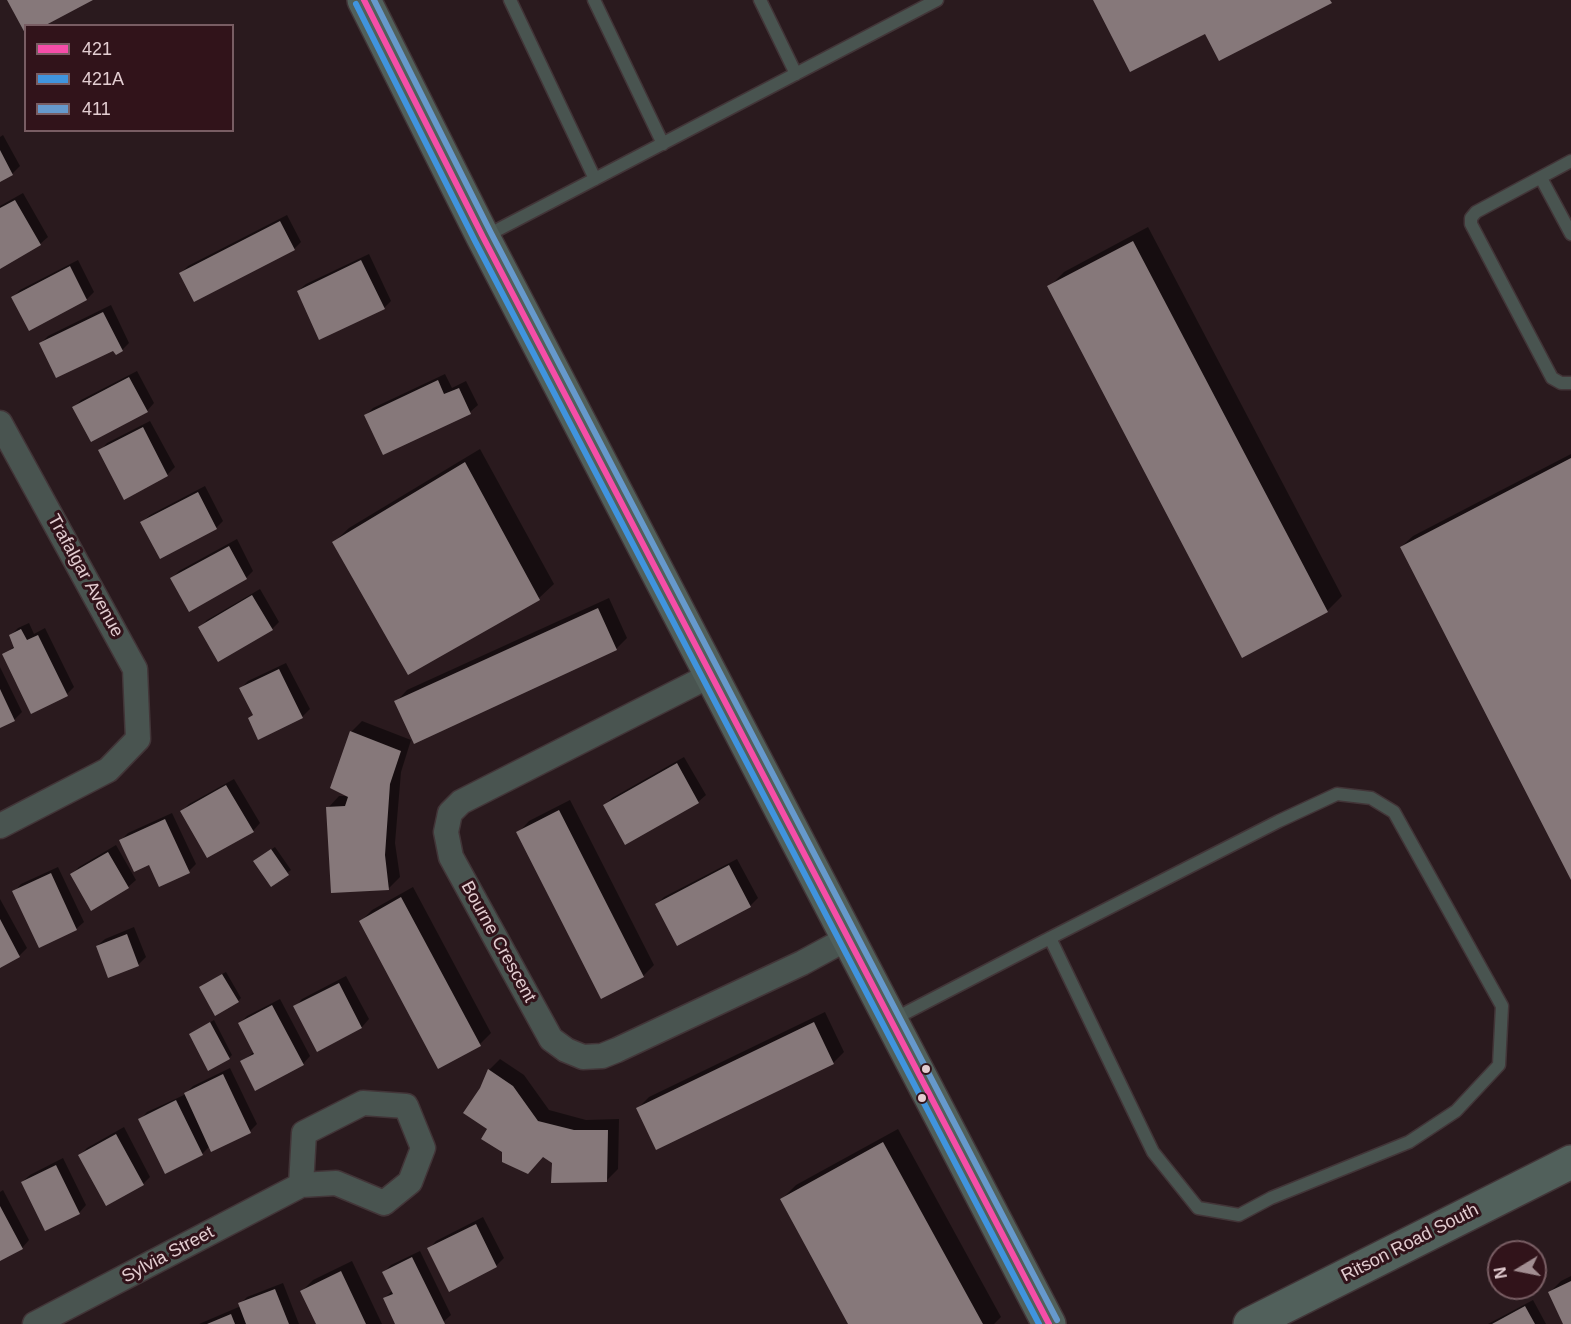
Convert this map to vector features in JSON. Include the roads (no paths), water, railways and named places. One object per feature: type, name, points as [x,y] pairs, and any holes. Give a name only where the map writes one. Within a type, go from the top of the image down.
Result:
[{"type":"main road","points":[[364,0],[483,237],[1049,1324]]},
{"type":"main road","name":"Ritson Road South","points":[[1250,1324],[1571,1162]]},
{"type":"street","name":"Trafalgar Avenue","points":[[0,423],[135,669],[138,739],[108,770],[0,826]]},
{"type":"street","name":"Bourne Crescent","points":[[711,675],[461,802],[450,813],[446,832],[451,857],[551,1038],[566,1050],[583,1057],[602,1056],[617,1050],[802,963],[848,938]]},
{"type":"street","name":"Sylvia Street","points":[[35,1324],[301,1185],[336,1183],[384,1203],[410,1182],[423,1148],[406,1106],[363,1103],[304,1133],[301,1185]]},
{"type":"lane","points":[[510,0],[596,179]]},
{"type":"lane","points":[[594,0],[663,144]]},
{"type":"lane","points":[[760,0],[796,74]]},
{"type":"lane","points":[[483,237],[937,0]]},
{"type":"lane","points":[[1571,161],[1476,212],[1471,218],[1471,224],[1552,378],[1561,383],[1571,383]]},
{"type":"lane","points":[[1541,178],[1571,234]]},
{"type":"lane","points":[[891,1020],[1050,938],[1337,794],[1371,798],[1394,812],[1502,1006],[1499,1065],[1456,1111],[1409,1142],[1271,1198],[1239,1215],[1198,1208],[1153,1152],[1050,938]]}]
